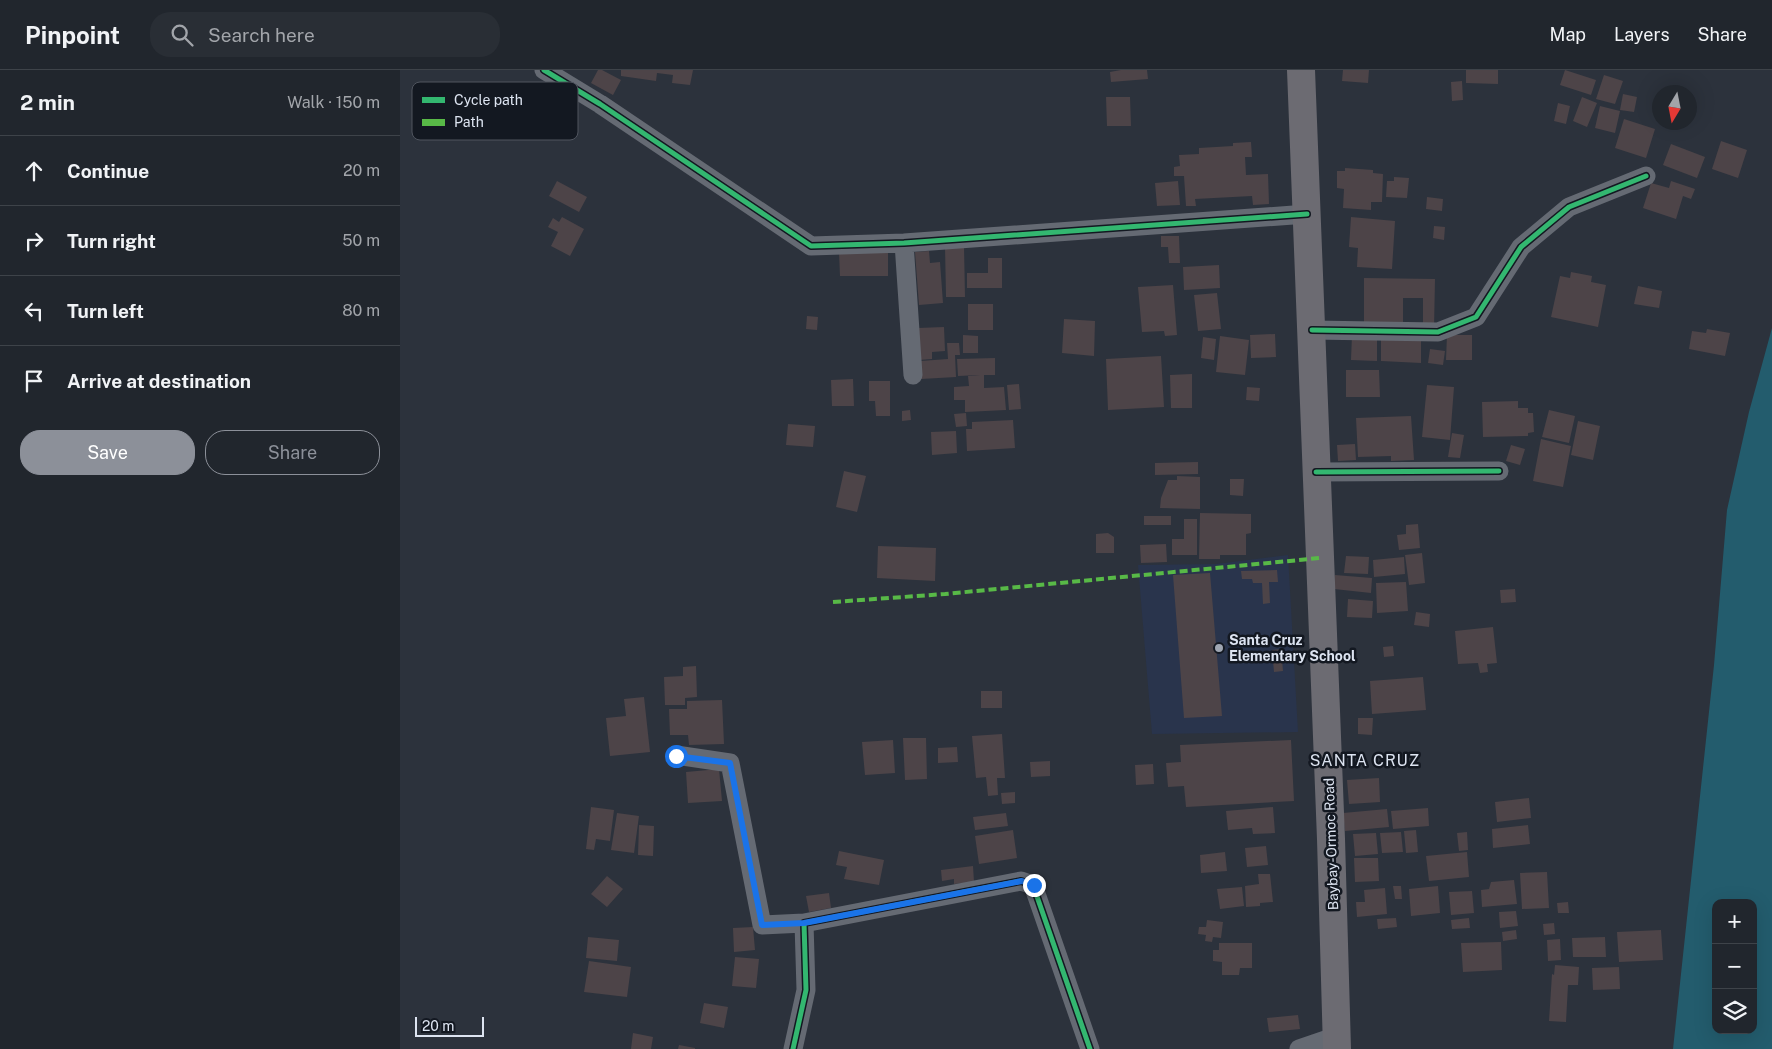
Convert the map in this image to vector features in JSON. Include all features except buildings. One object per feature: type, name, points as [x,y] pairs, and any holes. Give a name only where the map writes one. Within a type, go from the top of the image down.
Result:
[{"type":"highway","name":"Baybay-Ormoc Road","points":[[1301,70],[1337,1042]]},
{"type":"street","points":[[544,70],[564,82]]},
{"type":"street","points":[[578,91],[811,246],[904,243],[1306,214]]},
{"type":"street","points":[[1312,330],[1438,332],[1476,317],[1521,247],[1569,207],[1646,176]]},
{"type":"street","points":[[904,243],[913,375]]},
{"type":"street","points":[[1316,472],[1499,471]]},
{"type":"street","points":[[676,756],[730,763],[762,925],[804,923],[1022,881],[1034,885],[1090,1049]]},
{"type":"street","points":[[793,1049],[806,990],[804,923]]},
{"type":"street","points":[[1299,1049],[1337,1042]]},
{"type":"shaded area","points":[[1772,328],[1772,1049],[1673,1049],[1714,665],[1727,510],[1749,412]]},
{"type":"shaded area","name":"Santa Cruz Elementary School","points":[[1288,555],[1298,732],[1152,734],[1138,565],[1216,564]]},
{"type":"marked path","points":[[833,602],[945,594],[1320,558]]},
{"type":"cycle path","points":[[544,70],[564,82]]},
{"type":"cycle path","points":[[578,91],[811,246],[904,243],[1307,214]]},
{"type":"cycle path","points":[[1312,330],[1438,332],[1476,317],[1521,247],[1569,207],[1646,176]]},
{"type":"cycle path","points":[[1316,472],[1499,471]]},
{"type":"cycle path","points":[[793,1049],[806,990],[804,923],[1021,881],[1033,885],[1090,1049]]},
{"type":"place","name":"Santa Cruz Elementary School","points":[[1219,648]]},
{"type":"district","name":"SANTA CRUZ","points":[[1365,760]]},
{"type":"route","points":[[676,756],[730,763],[762,925],[804,923],[1022,881],[1034,885]]}]
